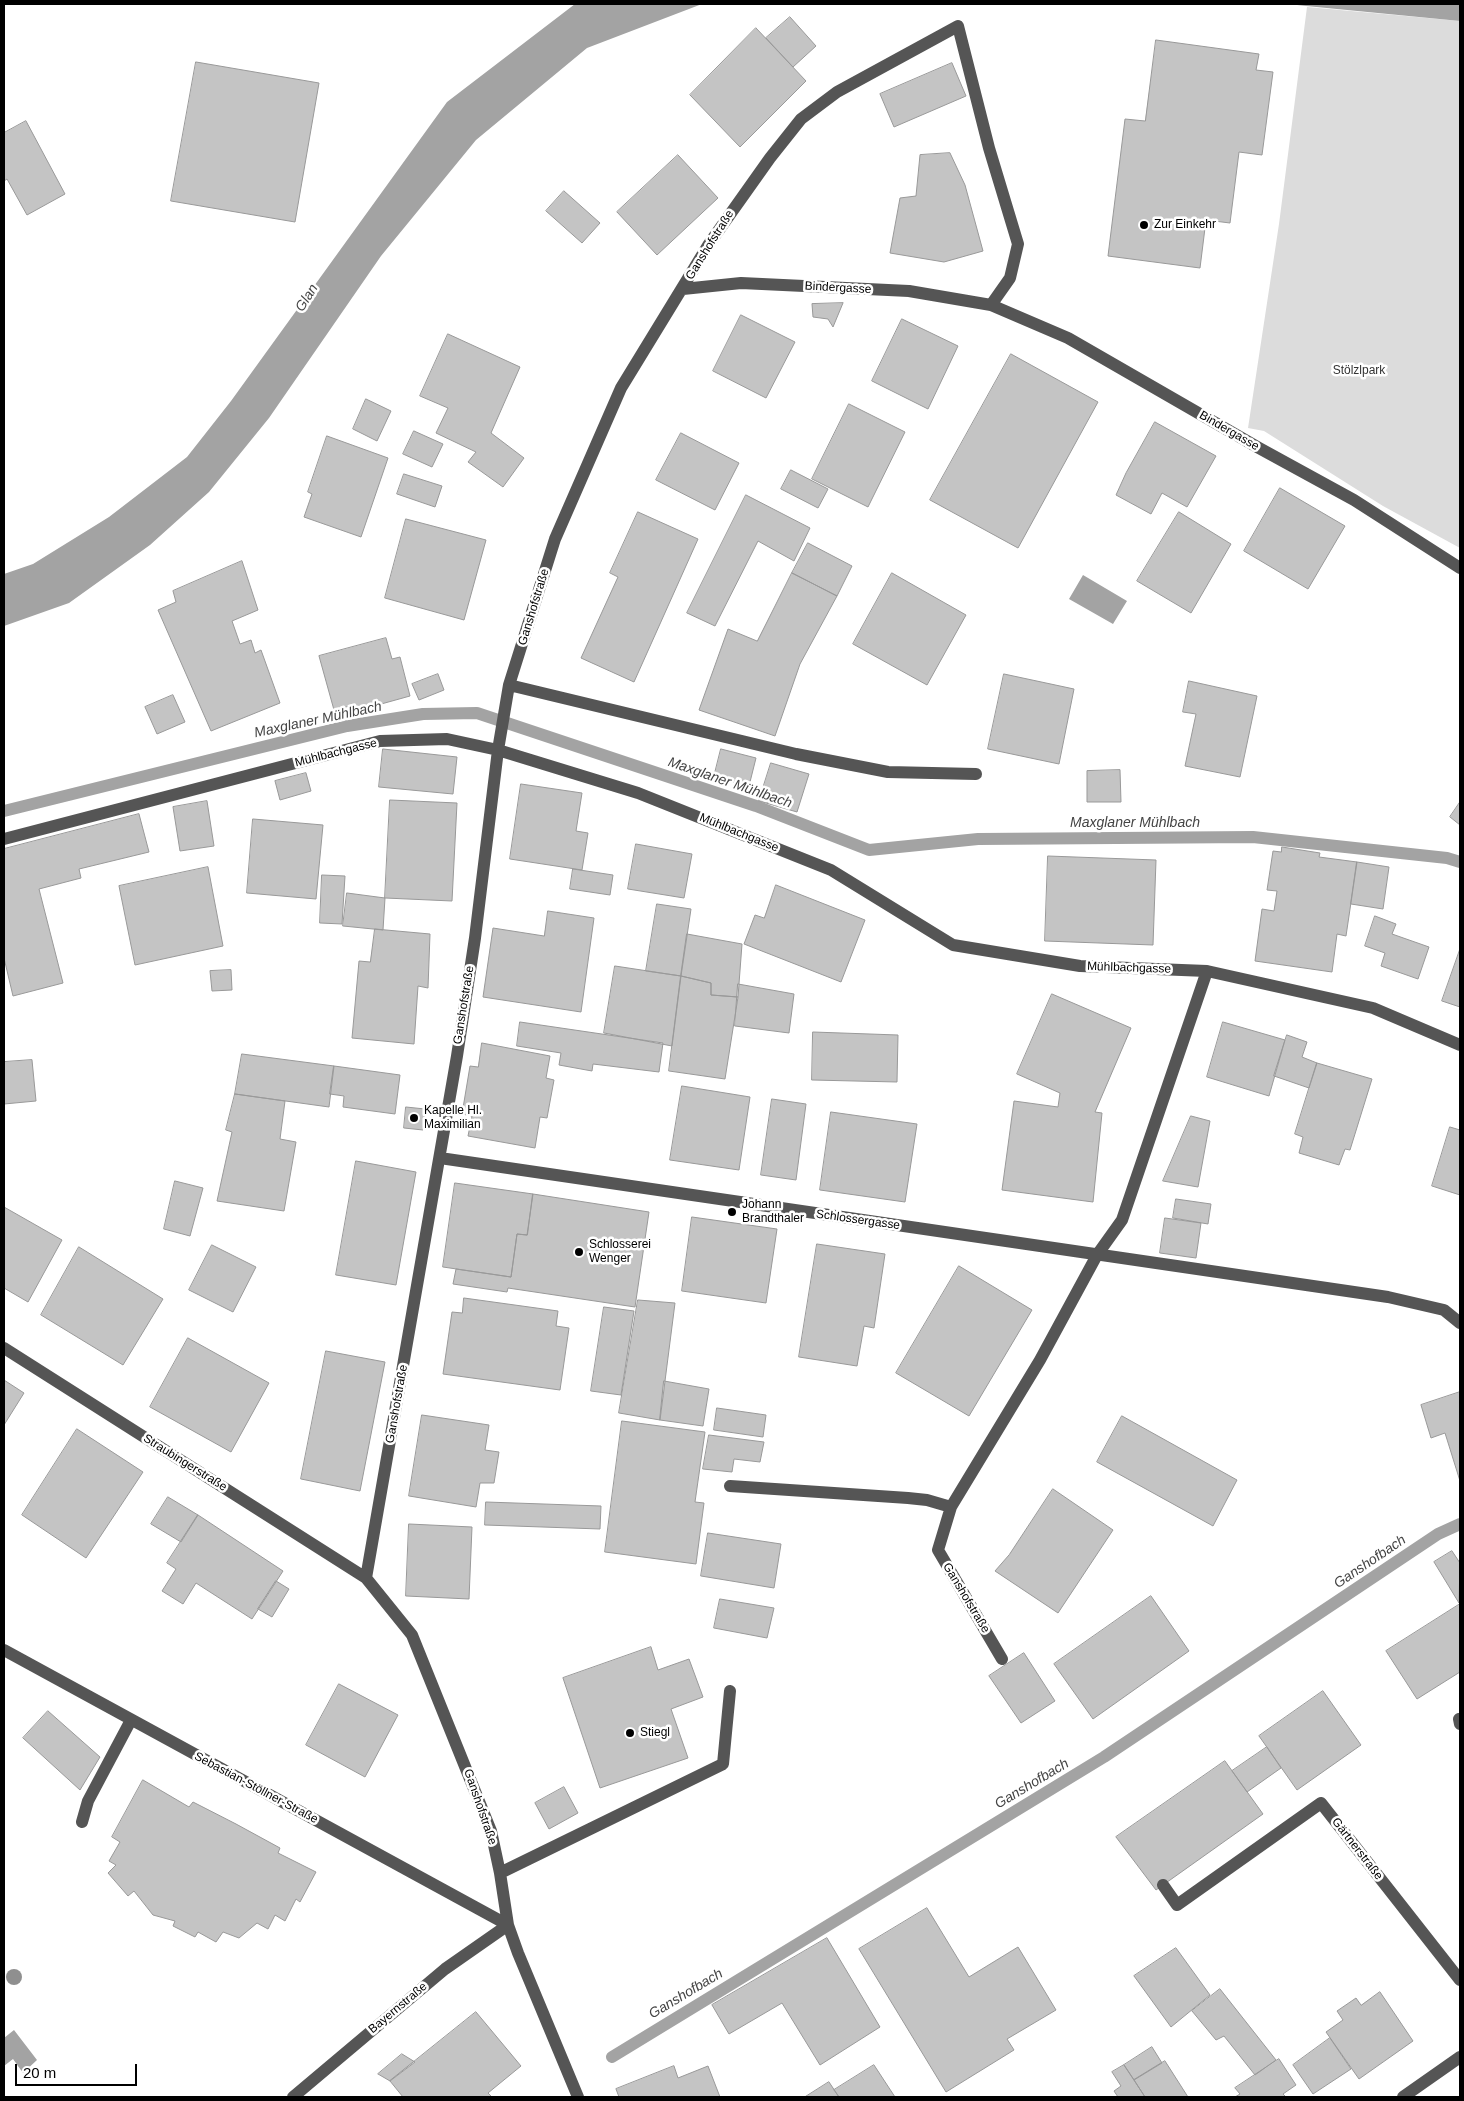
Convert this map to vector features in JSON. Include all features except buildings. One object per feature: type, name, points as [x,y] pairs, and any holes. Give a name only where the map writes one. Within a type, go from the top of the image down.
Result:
[{"type":"street","name":"Ganshofstraße","points":[[578,2097],[508,1925],[491,1831],[412,1635],[366,1578],[440,1158],[475,938],[498,750],[506,702],[555,538],[621,388],[709,244],[742,195],[801,119],[837,92],[958,26],[988,148],[1018,244],[1010,278],[991,305]]},
{"type":"street","name":"Bindergasse","points":[[683,289],[741,283],[908,291],[991,305],[1068,338],[1259,448],[1354,500],[1460,568]]},
{"type":"street","points":[[510,685],[796,754],[879,770],[976,774]]},
{"type":"street","name":"Mühlbachgasse","points":[[4,839],[380,741],[447,739],[498,750],[638,793],[831,870],[953,945],[1080,966],[1207,971],[1373,1008],[1460,1045]]},
{"type":"street","points":[[730,1486],[908,1498],[927,1500],[951,1507],[1040,1360],[1098,1255],[1122,1220],[1207,971]]},
{"type":"street","name":"Schlossergasse","points":[[440,1158],[1388,1297],[1444,1310],[1460,1323]]},
{"type":"street","name":"Straubingerstraße","points":[[4,1348],[366,1578]]},
{"type":"street","name":"Ganshofstraße","points":[[951,1507],[938,1550],[1002,1659]]},
{"type":"street","name":"Sebastian-Stöllner-Straße","points":[[4,1650],[508,1925]]},
{"type":"street","points":[[500,1873],[723,1764],[730,1691]]},
{"type":"street","points":[[82,1822],[88,1801],[131,1720]]},
{"type":"street","name":"Gärtnerstraße","points":[[1162,1885],[1177,1905],[1321,1803],[1460,1980]]},
{"type":"street","name":"Bayernstraße","points":[[293,2097],[445,1969],[508,1925]]},
{"type":"street","points":[[1403,2097],[1460,2057]]},
{"type":"green space","name":"Stölzlpark","points":[[1307,7],[1460,21],[1460,548],[1383,506],[1264,431],[1248,428],[1279,224]]},
{"type":"water","name":"Glan","points":[[575,4],[702,4],[587,48],[476,140],[381,256],[269,418],[209,492],[150,545],[69,603],[4,626],[4,574],[33,564],[109,517],[187,457],[231,401],[447,102]]},
{"type":"water","points":[[1288,4],[1460,4],[1460,21],[1306,6]]},
{"type":"water","points":[[1083,575],[1127,601],[1113,624],[1069,599]]},
{"type":"water","points":[[14,2030],[37,2060],[23,2073],[13,2059],[4,2066],[4,2038]]},
{"type":"waterway","name":"Maxglaner Mühlbach","points":[[4,811],[347,726],[423,714],[477,713],[756,806],[869,850],[978,839],[1253,837],[1447,858],[1460,862]]},
{"type":"waterway","name":"Ganshofbach","points":[[612,2057],[1104,1757],[1438,1534],[1460,1524]]},
{"type":"place","name":"Zur Einkehr","points":[[1144,225]]},
{"type":"place","name":"Kapelle Hl. Maximilian","points":[[414,1118]]},
{"type":"place","name":"Johann Brandthaler","points":[[732,1212]]},
{"type":"place","name":"Schlosserei Wenger","points":[[579,1252]]},
{"type":"place","name":"Stiegl","points":[[630,1733]]}]
